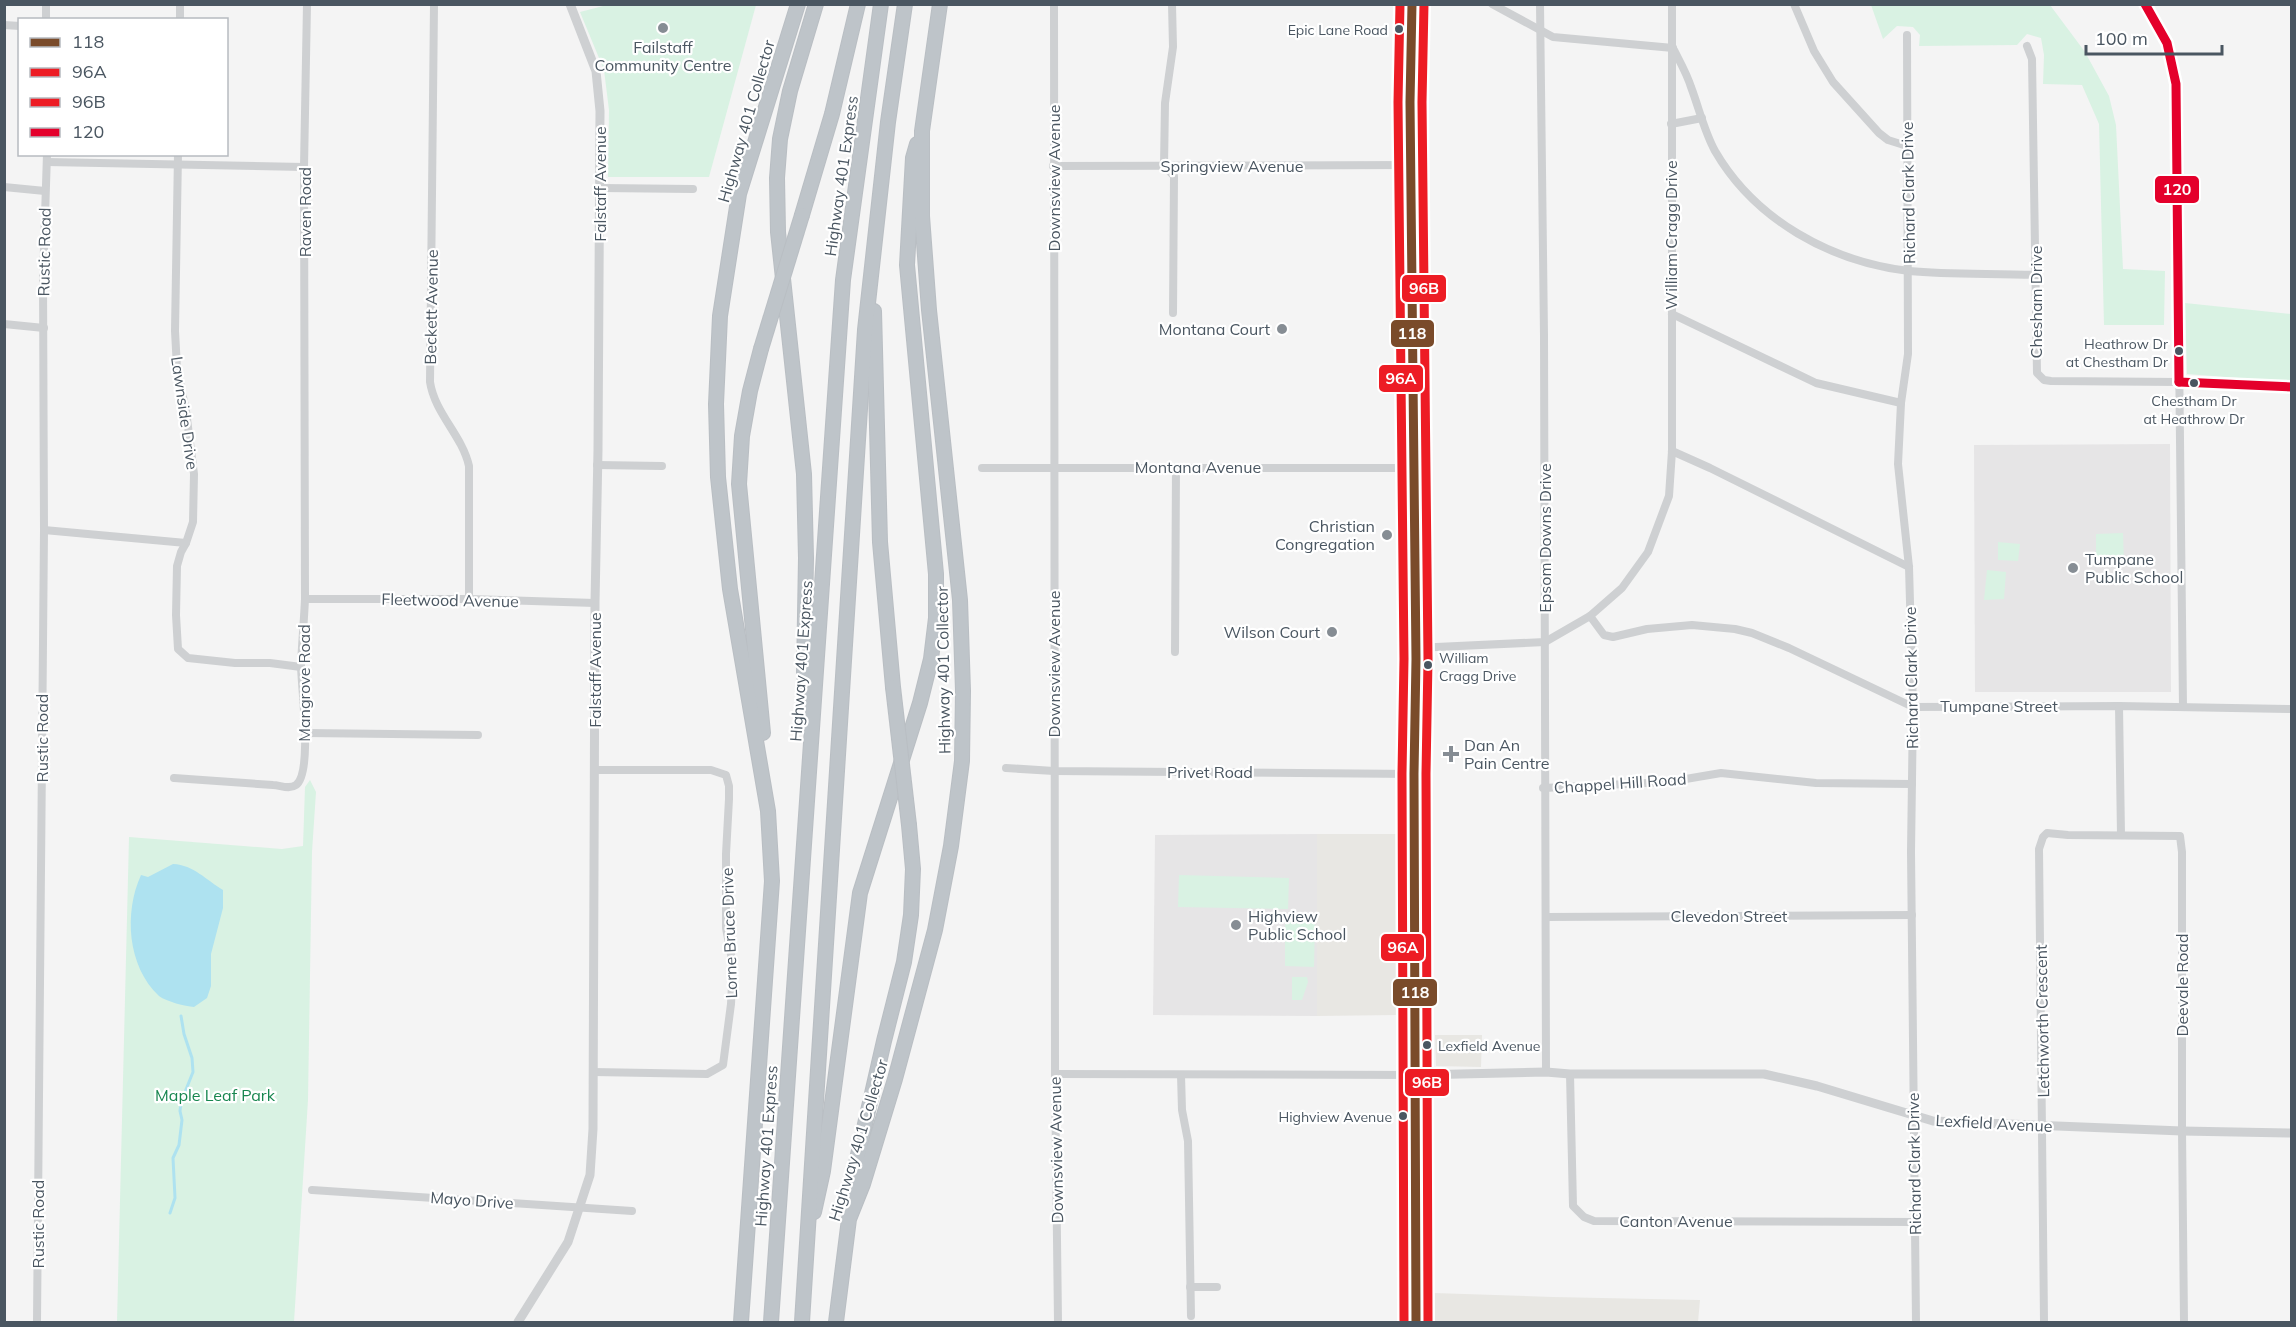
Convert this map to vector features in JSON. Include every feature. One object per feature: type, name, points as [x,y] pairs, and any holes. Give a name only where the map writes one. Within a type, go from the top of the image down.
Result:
[{"type":"highway","name":"Highway 401 Collector","points":[[741,1323],[772,881],[768,810],[730,590],[718,477],[716,404],[720,316],[739,194],[798,4]]},
{"type":"highway","points":[[812,732],[804,673],[806,558],[804,474],[778,232],[777,178],[780,139],[790,91],[816,4]]},
{"type":"highway","points":[[768,810],[758,673],[739,484],[744,425],[761,349],[832,114],[858,4]]},
{"type":"highway","name":"Highway 401 Express","points":[[771,1323],[843,280],[881,4]]},
{"type":"highway","points":[[802,1323],[838,724],[865,330],[888,122],[905,4]]},
{"type":"highway","name":"Highway 401 Collector","points":[[836,1323],[852,1208],[863,1184],[895,1079],[935,930],[951,846],[962,761],[963,691],[960,600],[929,310],[922,216],[922,130],[940,4]]},
{"type":"highway","points":[[806,1250],[823,1171],[860,893],[920,703],[931,659],[936,618],[935,562],[908,265],[913,158],[922,130]]},
{"type":"highway","points":[[852,1208],[852,1181],[904,962],[913,869],[880,542],[872,261]]},
{"type":"main road","points":[[1412,4],[1416,1323]]},
{"type":"street","name":"Raven Road","points":[[304,420],[304,167],[307,4]]},
{"type":"street","name":"Beckett Avenue","points":[[434,4],[430,382],[434,401],[466,450],[469,466],[469,599]]},
{"type":"street","name":"Falstaff Avenue","points":[[518,1323],[568,1242],[590,1175],[593,1129],[594,603],[601,188],[600,91],[596,71],[570,4]]},
{"type":"street","name":"Downsview Avenue","points":[[1054,4],[1054,1074],[1058,1323]]},
{"type":"street","points":[[1172,4],[1173,47],[1165,103],[1164,166],[1174,176],[1173,313]]},
{"type":"street","points":[[1492,4],[1553,37],[1673,48],[1691,85],[1716,152],[1742,186],[1769,214],[1801,237],[1862,261],[1909,271],[2037,275]]},
{"type":"street","name":"Epsom Downs Drive","points":[[1540,4],[1546,1072]]},
{"type":"street","name":"William Cragg Drive","points":[[1415,648],[1545,642],[1590,616],[1622,588],[1648,552],[1669,496],[1672,451],[1672,4]]},
{"type":"street","points":[[1794,4],[1814,51],[1833,82],[1879,133],[1888,140],[1906,146]]},
{"type":"street","points":[[2145,4],[2167,43],[2176,84],[2182,707]]},
{"type":"street","name":"Richard Clark Drive","points":[[1907,35],[1908,354],[1900,403],[1898,464],[1909,567],[1912,707],[1916,1323]]},
{"type":"street","name":"Chesham Drive","points":[[2027,46],[2032,58],[2037,373],[2044,380],[2179,382],[2292,387]]},
{"type":"street","points":[[1671,124],[1702,118]]},
{"type":"street","points":[[47,158],[178,159],[304,167]]},
{"type":"street","name":"Rustic Road","points":[[37,1323],[47,158]]},
{"type":"street","name":"Lawnside Drive","points":[[178,159],[175,331],[177,368],[186,411],[194,474],[193,522],[181,552],[176,583],[176,641],[182,654],[188,658],[301,667]]},
{"type":"street","name":"Springview Avenue","points":[[1053,166],[1411,165]]},
{"type":"street","points":[[4,187],[45,191]]},
{"type":"street","points":[[601,188],[693,189]]},
{"type":"street","points":[[1672,314],[1816,383],[1900,403]]},
{"type":"street","points":[[4,324],[44,328]]},
{"type":"street","name":"Mangrove Road","points":[[174,778],[287,788],[296,785],[302,772],[306,733],[301,667],[305,599],[304,420]]},
{"type":"street","points":[[1672,451],[1909,567]]},
{"type":"street","points":[[597,465],[662,466]]},
{"type":"street","points":[[1174,652],[1176,467]]},
{"type":"street","name":"Montana Avenue","points":[[982,468],[1413,468]]},
{"type":"street","points":[[44,530],[186,543]]},
{"type":"street","name":"Fleetwood Avenue","points":[[305,599],[469,599],[594,603]]},
{"type":"street","name":"Tumpane Street","points":[[1590,616],[1604,635],[1613,637],[1647,629],[1692,625],[1752,633],[1833,668],[1912,707],[2119,706],[2292,709]]},
{"type":"street","points":[[2119,706],[2121,835]]},
{"type":"street","points":[[306,733],[478,735]]},
{"type":"street","name":"Privet Road","points":[[1006,768],[1054,771],[1414,774]]},
{"type":"street","name":"Lorne Bruce Drive","points":[[593,1072],[707,1074],[723,1065],[731,1004],[733,964],[726,928],[729,786],[726,775],[711,770],[595,770]]},
{"type":"street","name":"Chappel Hill Road","points":[[1544,788],[1668,782],[1721,772],[1816,783],[1912,784]]},
{"type":"street","name":"Letchworth Crescent","points":[[2044,1323],[2044,1126],[2039,849],[2047,833],[2121,835]]},
{"type":"street","name":"Deevale Road","points":[[2121,835],[2180,836],[2181,840],[2184,1323]]},
{"type":"street","name":"Clevedon Street","points":[[1546,917],[1912,915]]},
{"type":"street","name":"Lexfield Avenue","points":[[1416,1075],[1546,1072],[1764,1074],[1807,1083],[1933,1121],[2182,1131],[2292,1132]]},
{"type":"street","points":[[1054,1074],[1416,1075]]},
{"type":"street","name":"Canton Avenue","points":[[1570,1074],[1573,1206],[1584,1217],[1594,1221],[1916,1222]]},
{"type":"street","points":[[1181,1075],[1182,1110],[1188,1141],[1191,1316]]},
{"type":"street","name":"Mayo Drive","points":[[312,1190],[632,1211]]},
{"type":"street","points":[[1190,1287],[1217,1287]]},
{"type":"shaded area","name":"Tumpane Public School","points":[[2170,444],[2171,692],[1975,692],[1974,445]]},
{"type":"shaded area","points":[[1317,834],[1397,834],[1397,1015],[1317,1016]]},
{"type":"shaded area","name":"Highview Public School","points":[[1317,834],[1317,1016],[1153,1015],[1155,835]]},
{"type":"shaded area","points":[[1435,1035],[1482,1035],[1481,1067],[1436,1066]]},
{"type":"shaded area","points":[[1434,1293],[1700,1300],[1698,1322],[1435,1322]]},
{"type":"green space","points":[[607,5],[756,5],[709,177],[608,177],[609,110],[604,70],[580,12]]},
{"type":"green space","points":[[1871,5],[2050,5],[2085,52],[2109,96],[2116,125],[2123,269],[2165,271],[2164,325],[2104,325],[2099,124],[2082,85],[2043,84],[2044,55],[2041,38],[2027,34],[2017,45],[1919,46],[1920,35],[1913,27],[1897,26],[1883,39]]},
{"type":"green space","points":[[2185,303],[2291,314],[2291,382],[2187,374]]},
{"type":"green space","points":[[2123,533],[2124,563],[2096,563],[2096,534]]},
{"type":"green space","points":[[1998,542],[2020,544],[2018,561],[1998,560]]},
{"type":"green space","points":[[1987,570],[2006,572],[2004,599],[1984,600]]},
{"type":"green space","name":"Maple Leaf Park","points":[[310,780],[316,792],[312,852],[308,1100],[294,1322],[117,1322],[129,837],[282,849],[303,846],[305,787]]},
{"type":"green space","points":[[1179,875],[1289,878],[1288,909],[1178,907]]},
{"type":"green space","points":[[1285,921],[1315,921],[1314,967],[1285,966]]},
{"type":"green space","points":[[1292,977],[1307,977],[1308,982],[1302,1000],[1292,1000]]},
{"type":"water","points":[[173,864],[194,870],[223,890],[223,908],[211,954],[211,986],[207,998],[194,1007],[162,998],[148,984],[140,970],[132,938],[132,905],[141,875],[148,877]]},
{"type":"waterway","points":[[170,1213],[175,1198],[173,1158],[179,1145],[182,1120],[181,1102],[193,1072],[192,1058],[181,1016]]},
{"type":"transit line","name":"96A","points":[[1400,4],[1398,102],[1404,659],[1402,774],[1404,1322]]},
{"type":"transit line","name":"118","points":[[1412,4],[1410,102],[1416,659],[1414,774],[1416,1322]]},
{"type":"transit line","name":"96B","points":[[1424,4],[1422,102],[1428,659],[1426,774],[1428,1322]]},
{"type":"transit line","name":"120","points":[[2145,4],[2167,43],[2176,84],[2179,382]]},
{"type":"transit line","name":"120","points":[[2179,382],[2292,387]]},
{"type":"place","name":"Failstaff Community Centre","points":[[663,28]]},
{"type":"place","name":"Epic Lane Road","points":[[1399,29]]},
{"type":"place","name":"Montana Court","points":[[1282,329]]},
{"type":"place","name":"Heathrow Dr at Chestham Dr","points":[[2179,351]]},
{"type":"place","name":"Chestham Dr at Heathrow Dr","points":[[2194,383]]},
{"type":"place","name":"Christian Congregation","points":[[1387,535]]},
{"type":"place","name":"Tumpane Public School","points":[[2073,568]]},
{"type":"place","name":"Wilson Court","points":[[1332,632]]},
{"type":"place","name":"William Cragg Drive","points":[[1428,665]]},
{"type":"place","name":"Dan An Pain Centre","points":[[1451,754]]},
{"type":"place","name":"Highview Public School","points":[[1236,925]]},
{"type":"place","name":"Lexfield Avenue","points":[[1427,1045]]},
{"type":"place","name":"Highview Avenue","points":[[1403,1116]]}]
